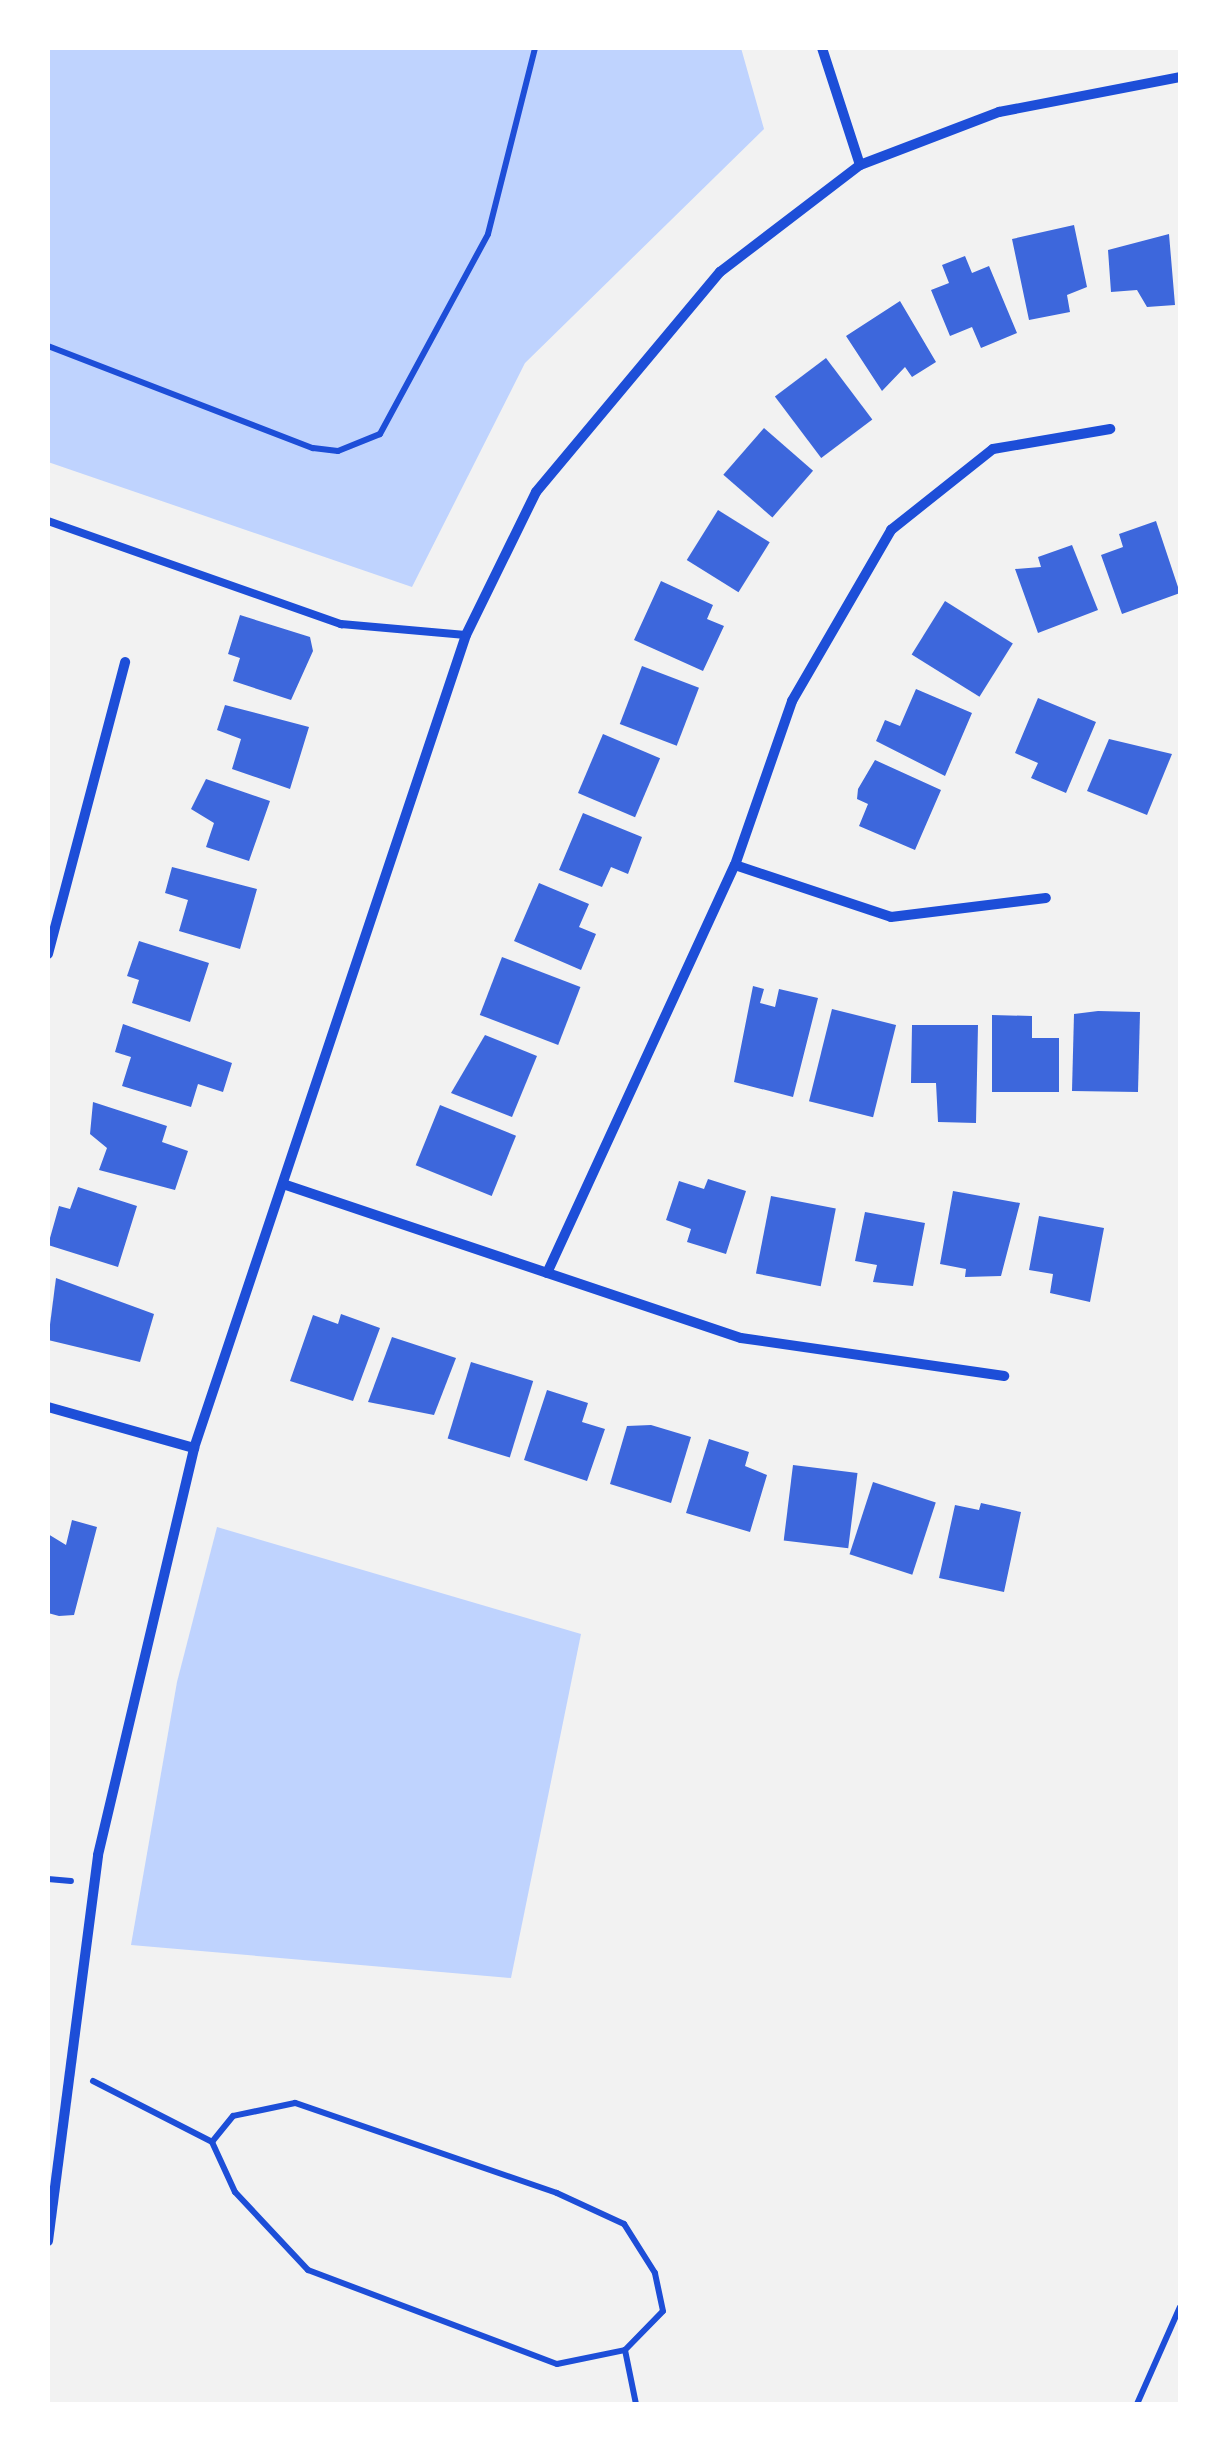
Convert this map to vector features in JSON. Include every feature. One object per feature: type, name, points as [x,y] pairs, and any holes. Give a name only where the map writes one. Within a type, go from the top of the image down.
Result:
[{"type":"street","points":[[822,48],[860,165]]},
{"type":"street","points":[[48,2241],[98,1855],[194,1448],[466,635],[536,492],[618,382],[720,272],[860,165],[999,112],[1180,77]]},
{"type":"street","points":[[546,1273],[735,865],[792,701],[891,530],[993,449],[1110,429]]},
{"type":"street","points":[[48,954],[125,662]]},
{"type":"street","points":[[735,865],[890,916],[1046,898]]},
{"type":"street","points":[[283,1184],[740,1338],[1004,1376]]},
{"type":"street","points":[[48,1407],[194,1448]]},
{"type":"lane","points":[[48,521],[341,624],[466,635]]},
{"type":"path","points":[[48,346],[313,448],[338,451],[380,434],[488,234],[535,48]]},
{"type":"path","points":[[70,2068],[212,2142],[235,2192],[308,2270],[557,2364],[625,2350],[663,2312],[655,2274],[624,2224],[295,2103],[233,2116],[212,2142]]},
{"type":"path","points":[[1137,2404],[1180,2307]]},
{"type":"path","points":[[625,2350],[636,2404]]},
{"type":"water","points":[[48,48],[741,48],[764,129],[525,363],[412,587],[48,462]]},
{"type":"water","points":[[217,1527],[581,1634],[511,1978],[131,1945],[177,1682]]},
{"type":"building","points":[[1074,225],[1087,287],[1067,295],[1070,312],[1029,320],[1012,239]]},
{"type":"building","points":[[1169,234],[1175,305],[1147,307],[1137,290],[1111,292],[1108,250]]},
{"type":"building","points":[[965,256],[972,273],[989,266],[1017,333],[981,348],[972,327],[950,336],[931,290],[949,283],[942,265]]},
{"type":"building","points":[[900,301],[936,362],[912,377],[905,367],[882,391],[846,336]]},
{"type":"building","points":[[826,358],[872,419],[821,458],[775,397]]},
{"type":"building","points":[[764,428],[813,471],[772,517],[723,475]]},
{"type":"building","points":[[718,510],[770,542],[738,592],[687,560]]},
{"type":"building","points":[[1156,521],[1180,593],[1122,614],[1101,555],[1123,547],[1119,534]]},
{"type":"building","points":[[1072,545],[1098,610],[1038,633],[1015,569],[1041,567],[1038,557]]},
{"type":"building","points":[[661,581],[713,605],[707,619],[724,626],[703,671],[634,640]]},
{"type":"building","points":[[945,601],[1013,643],[979,697],[912,654]]},
{"type":"building","points":[[240,615],[310,637],[313,651],[291,700],[233,681],[240,658],[228,654]]},
{"type":"building","points":[[642,666],[699,688],[677,746],[620,724]]},
{"type":"building","points":[[916,689],[972,713],[945,776],[876,741],[885,720],[900,726]]},
{"type":"building","points":[[1038,698],[1096,722],[1066,793],[1031,778],[1038,763],[1015,753]]},
{"type":"building","points":[[225,705],[309,727],[290,789],[232,769],[241,739],[217,730]]},
{"type":"building","points":[[603,734],[660,758],[635,817],[578,793]]},
{"type":"building","points":[[1109,739],[1172,754],[1147,815],[1087,791]]},
{"type":"building","points":[[875,760],[941,790],[915,850],[859,826],[868,804],[857,799],[858,789]]},
{"type":"building","points":[[206,779],[270,801],[249,861],[206,847],[214,823],[191,809]]},
{"type":"building","points":[[583,813],[642,837],[628,874],[611,867],[602,887],[559,870]]},
{"type":"building","points":[[172,867],[257,889],[240,949],[179,931],[188,900],[165,893]]},
{"type":"building","points":[[539,883],[589,904],[579,927],[596,934],[581,970],[514,941]]},
{"type":"building","points":[[139,941],[209,963],[190,1022],[132,1003],[139,980],[127,976]]},
{"type":"building","points":[[502,957],[580,987],[558,1045],[480,1015]]},
{"type":"building","points":[[753,986],[764,989],[760,1003],[775,1007],[779,989],[818,998],[793,1097],[734,1082]]},
{"type":"building","points":[[832,1009],[896,1025],[873,1117],[809,1101]]},
{"type":"building","points":[[1140,1012],[1138,1092],[1072,1091],[1074,1014]]},
{"type":"building","points":[[992,1015],[1032,1016],[1032,1038],[1059,1038],[1059,1092],[992,1092]]},
{"type":"building","points":[[123,1024],[232,1063],[223,1092],[198,1084],[191,1107],[122,1086],[131,1057],[115,1052]]},
{"type":"building","points":[[912,1025],[978,1025],[976,1123],[938,1122],[936,1083],[911,1083]]},
{"type":"building","points":[[485,1035],[537,1056],[512,1117],[451,1093]]},
{"type":"building","points":[[93,1102],[167,1126],[162,1142],[188,1151],[175,1190],[99,1170],[107,1148],[90,1134]]},
{"type":"building","points":[[440,1105],[516,1136],[492,1196],[416,1165]]},
{"type":"building","points":[[708,1179],[746,1191],[726,1254],[687,1242],[691,1229],[666,1220],[679,1181],[704,1189]]},
{"type":"building","points":[[78,1187],[137,1206],[118,1267],[48,1245],[59,1206],[70,1209]]},
{"type":"building","points":[[953,1191],[1020,1203],[1001,1276],[965,1277],[966,1269],[940,1264]]},
{"type":"building","points":[[771,1196],[836,1209],[821,1286],[756,1274]]},
{"type":"building","points":[[865,1212],[925,1223],[913,1286],[873,1282],[877,1265],[855,1261]]},
{"type":"building","points":[[1039,1216],[1104,1228],[1090,1302],[1050,1293],[1053,1274],[1029,1270]]},
{"type":"building","points":[[56,1278],[154,1314],[140,1362],[48,1340]]},
{"type":"building","points":[[341,1314],[380,1328],[353,1401],[290,1381],[313,1315],[338,1324]]},
{"type":"building","points":[[392,1337],[456,1358],[434,1415],[368,1402]]},
{"type":"building","points":[[471,1362],[533,1381],[510,1458],[448,1439]]},
{"type":"building","points":[[547,1390],[588,1403],[582,1422],[605,1429],[587,1481],[524,1460]]},
{"type":"building","points":[[651,1425],[691,1437],[671,1503],[610,1484],[627,1426]]},
{"type":"building","points":[[709,1439],[749,1452],[745,1466],[767,1475],[750,1532],[686,1513]]},
{"type":"building","points":[[793,1465],[858,1473],[848,1548],[784,1540]]},
{"type":"building","points":[[873,1482],[936,1502],[912,1575],[850,1554]]},
{"type":"building","points":[[981,1503],[1021,1512],[1004,1592],[939,1578],[955,1505],[979,1510]]},
{"type":"building","points":[[72,1520],[97,1527],[74,1615],[59,1616],[48,1613],[48,1534],[66,1545]]}]
